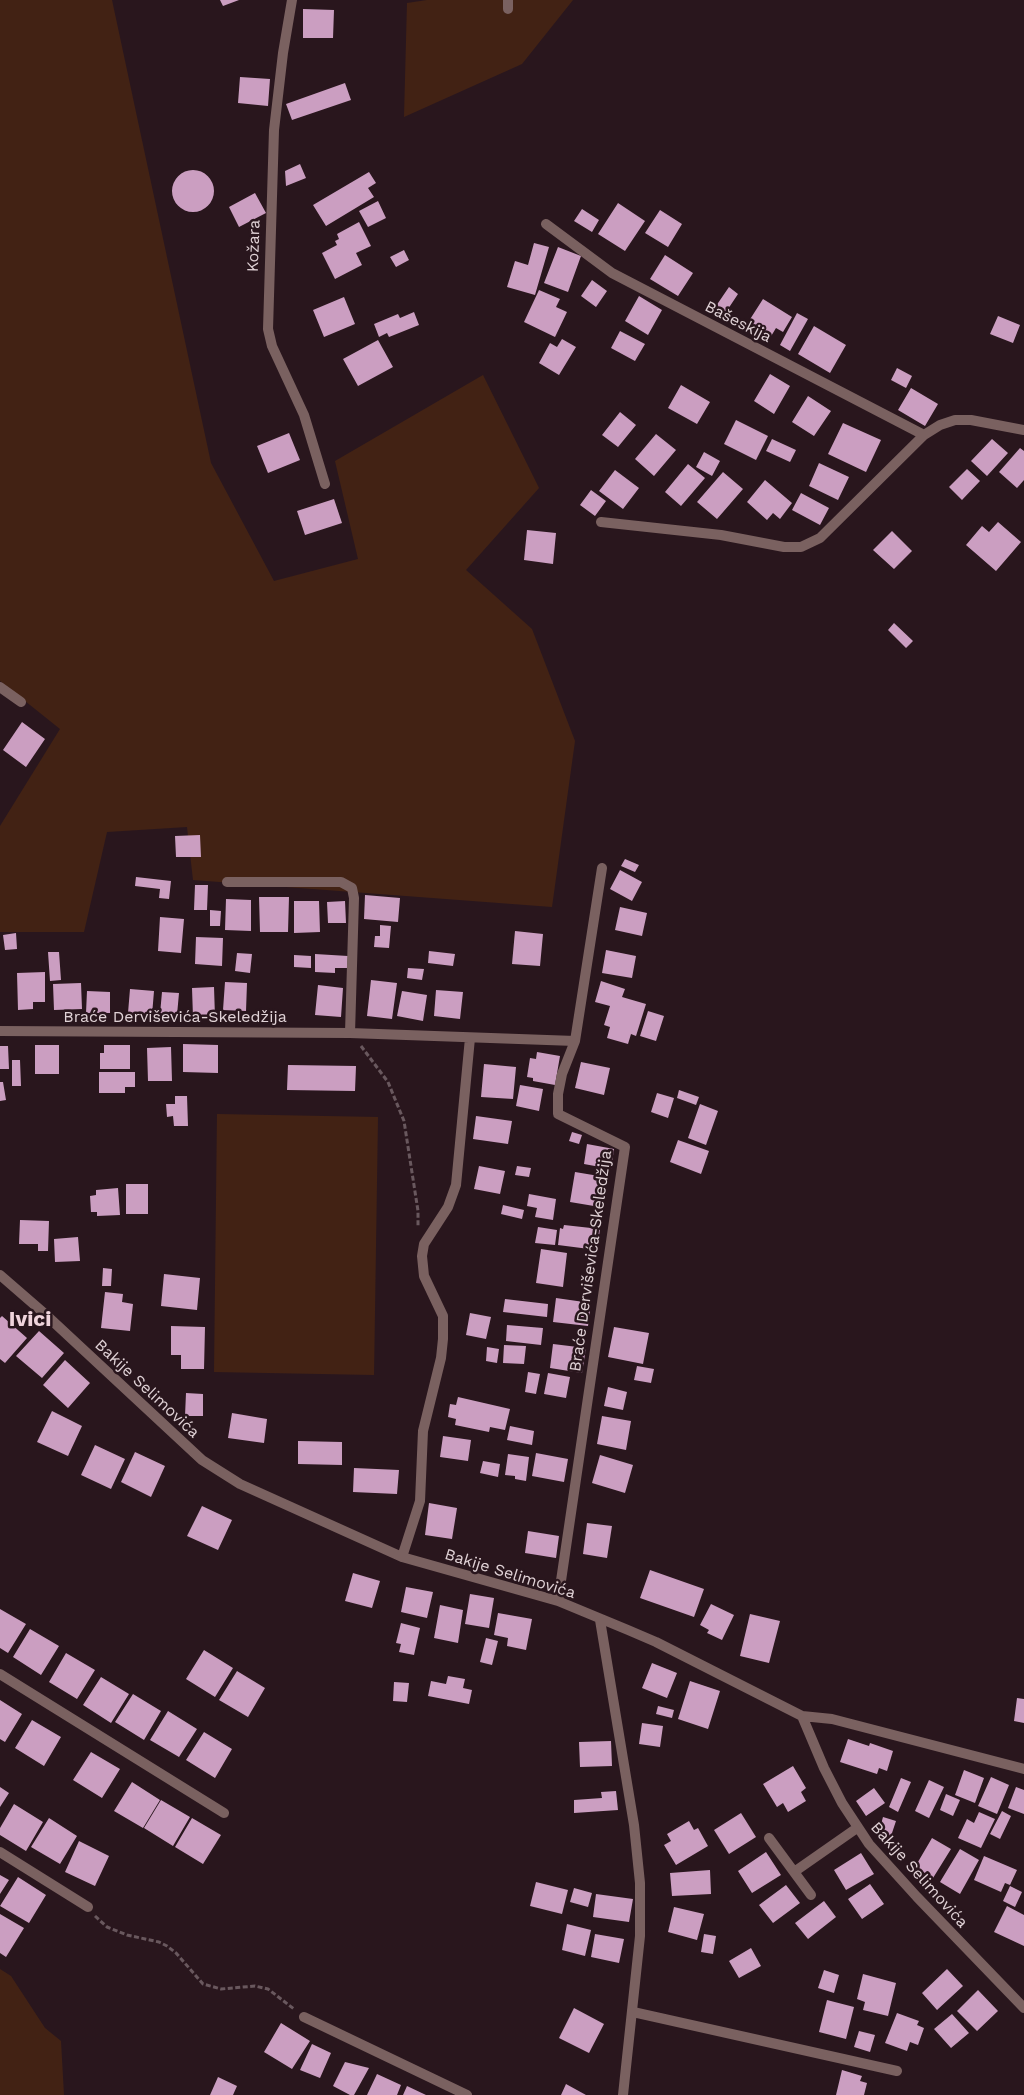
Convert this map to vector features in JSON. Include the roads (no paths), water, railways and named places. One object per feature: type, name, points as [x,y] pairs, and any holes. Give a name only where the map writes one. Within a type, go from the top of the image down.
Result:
[{"type":"street","name":"Kožara","points":[[292,0],[283,53],[274,130],[268,330],[272,346],[304,415],[325,484]]},
{"type":"street","name":"Bašeskija","points":[[546,224],[612,273],[924,435]]},
{"type":"street","points":[[601,522],[721,535],[784,547],[801,547],[820,538],[924,435],[940,425],[955,420],[972,420],[1024,430]]},
{"type":"street","points":[[0,687],[21,702]]},
{"type":"street","points":[[575,1042],[602,868]]},
{"type":"street","points":[[227,882],[341,882],[352,888],[354,898],[350,1033]]},
{"type":"street","name":"Braće Derviševića-Skeledžija","points":[[0,1031],[350,1033],[575,1042],[562,1074],[558,1094],[558,1114],[625,1147],[558,1601]]},
{"type":"street","points":[[402,1557],[420,1501],[423,1431],[441,1358],[443,1339],[443,1316],[430,1291],[422,1266],[424,1244],[448,1207],[456,1185],[470,1038]]},
{"type":"street","name":"Bakije Selimovića","points":[[0,1275],[45,1314],[202,1460],[240,1484],[402,1557],[558,1601],[656,1642],[802,1716],[824,1768],[857,1828],[869,1844],[917,1898],[1024,2008]]},
{"type":"street","points":[[600,1620],[634,1825],[640,1883],[640,1936],[634,2012],[623,2095]]},
{"type":"street","points":[[0,1674],[224,1814]]},
{"type":"street","points":[[802,1716],[832,1719],[1024,1769]]},
{"type":"street","points":[[794,1872],[857,1828]]},
{"type":"street","points":[[769,1838],[810,1895]]},
{"type":"street","points":[[0,1852],[88,1907]]},
{"type":"street","points":[[634,2012],[897,2071]]},
{"type":"street","points":[[304,2017],[468,2095]]},
{"type":"district","name":"Ivici","points":[[30,1320]]}]
